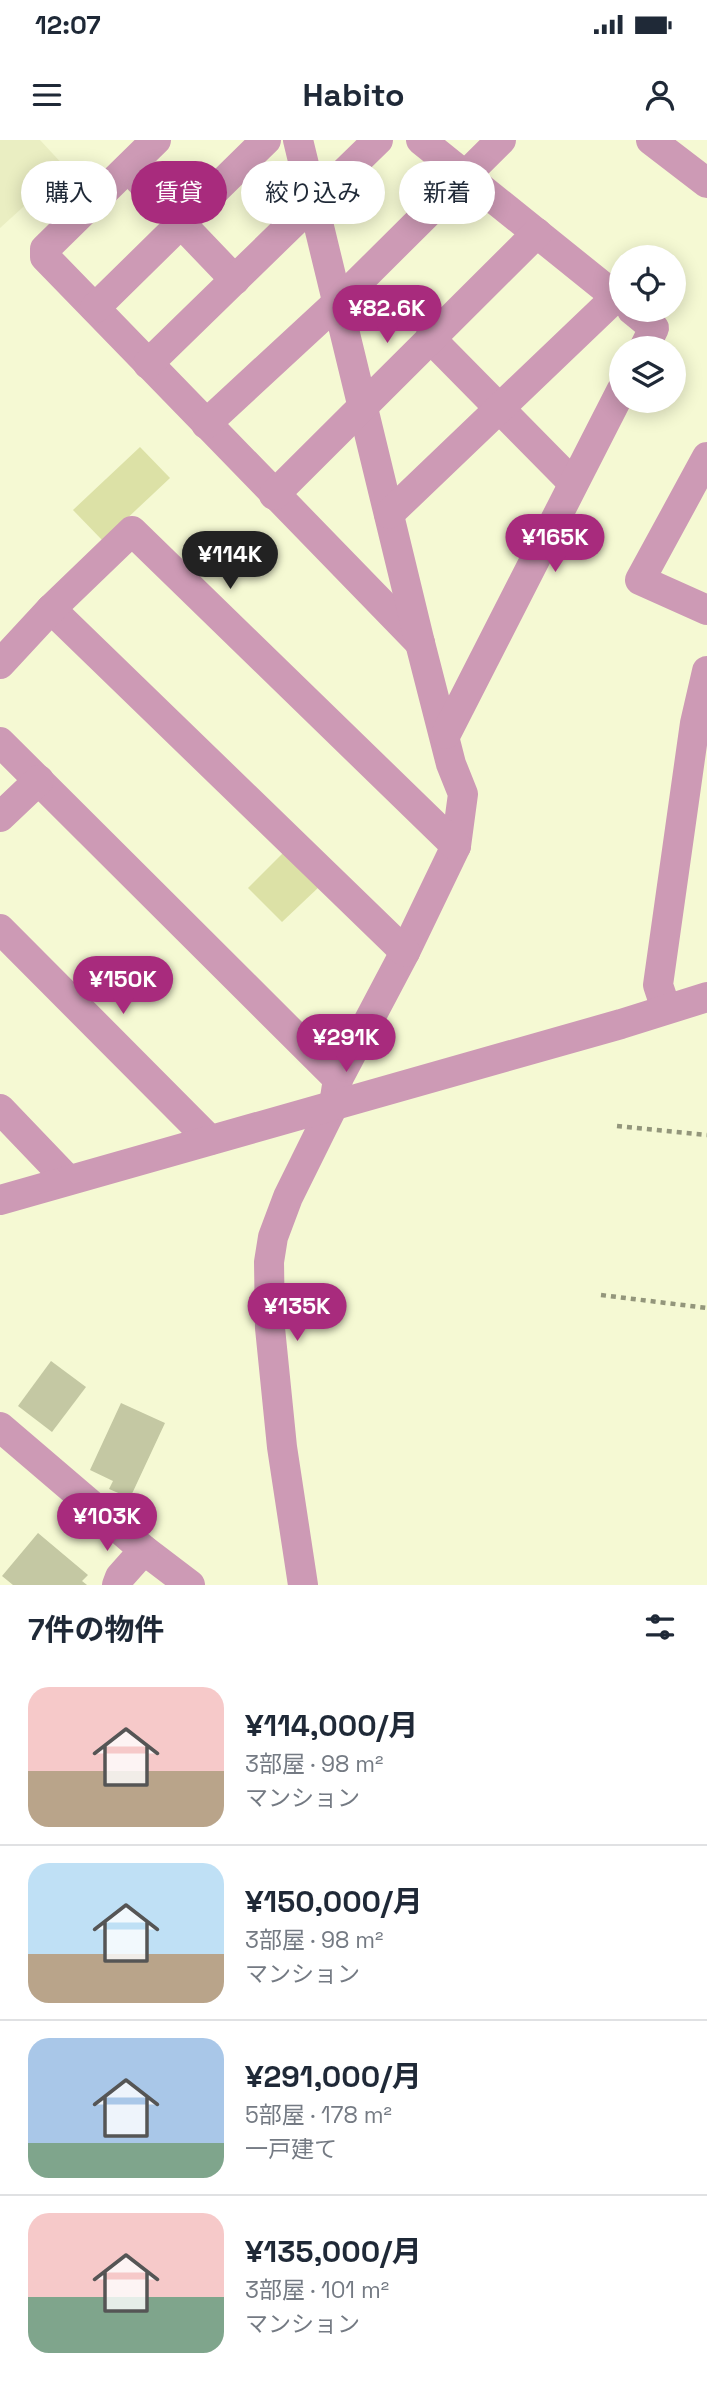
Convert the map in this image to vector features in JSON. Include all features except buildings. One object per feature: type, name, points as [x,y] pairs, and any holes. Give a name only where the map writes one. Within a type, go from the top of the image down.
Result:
[{"type":"street","points":[[156,140],[45,250],[45,257],[420,643]]},
{"type":"street","points":[[227,179],[267,140]]},
{"type":"street","points":[[298,140],[303,161]]},
{"type":"street","points":[[357,161],[378,140]]},
{"type":"street","points":[[421,140],[447,161]]},
{"type":"street","points":[[479,161],[501,140]]},
{"type":"street","points":[[651,140],[707,183]]},
{"type":"street","points":[[128,168],[131,171]]},
{"type":"street","points":[[495,200],[609,292]]},
{"type":"street","points":[[95,309],[181,224],[235,280]]},
{"type":"street","points":[[148,364],[294,224]]},
{"type":"street","points":[[303,1585],[282,1447],[270,1328],[269,1262],[273,1237],[288,1196],[336,1091],[456,846],[463,794],[452,764],[420,643],[319,224]]},
{"type":"street","points":[[206,424],[338,302],[415,224]]},
{"type":"street","points":[[274,495],[537,233]]},
{"type":"street","points":[[389,514],[499,410],[609,315]]},
{"type":"street","points":[[647,322],[654,328],[650,336]]},
{"type":"street","points":[[430,338],[573,484]]},
{"type":"street","points":[[446,734],[610,413]]},
{"type":"street","points":[[702,477],[640,580],[707,610]]},
{"type":"street","points":[[0,664],[132,531],[456,846]]},
{"type":"street","points":[[51,610],[405,952]]},
{"type":"street","points":[[666,1009],[658,985],[695,723],[707,671]]},
{"type":"street","points":[[0,742],[336,1091]]},
{"type":"street","points":[[0,817],[39,780]]},
{"type":"street","points":[[0,929],[210,1140]]},
{"type":"street","points":[[0,1200],[210,1140],[336,1091],[707,997]]},
{"type":"street","points":[[0,1109],[68,1180]]},
{"type":"street","points":[[0,1427],[144,1550],[190,1585]]},
{"type":"street","points":[[117,1585],[120,1577],[144,1550]]},
{"type":"path","points":[[617,1126],[707,1135]]},
{"type":"path","points":[[601,1295],[707,1308]]},
{"type":"shaded area","points":[[0,140],[40,140],[60,161],[21,161],[21,209],[0,228]]},
{"type":"shaded area","points":[[140,447],[170,478],[103,541],[73,510]]},
{"type":"shaded area","points":[[285,851],[320,886],[282,922],[248,888]]}]
